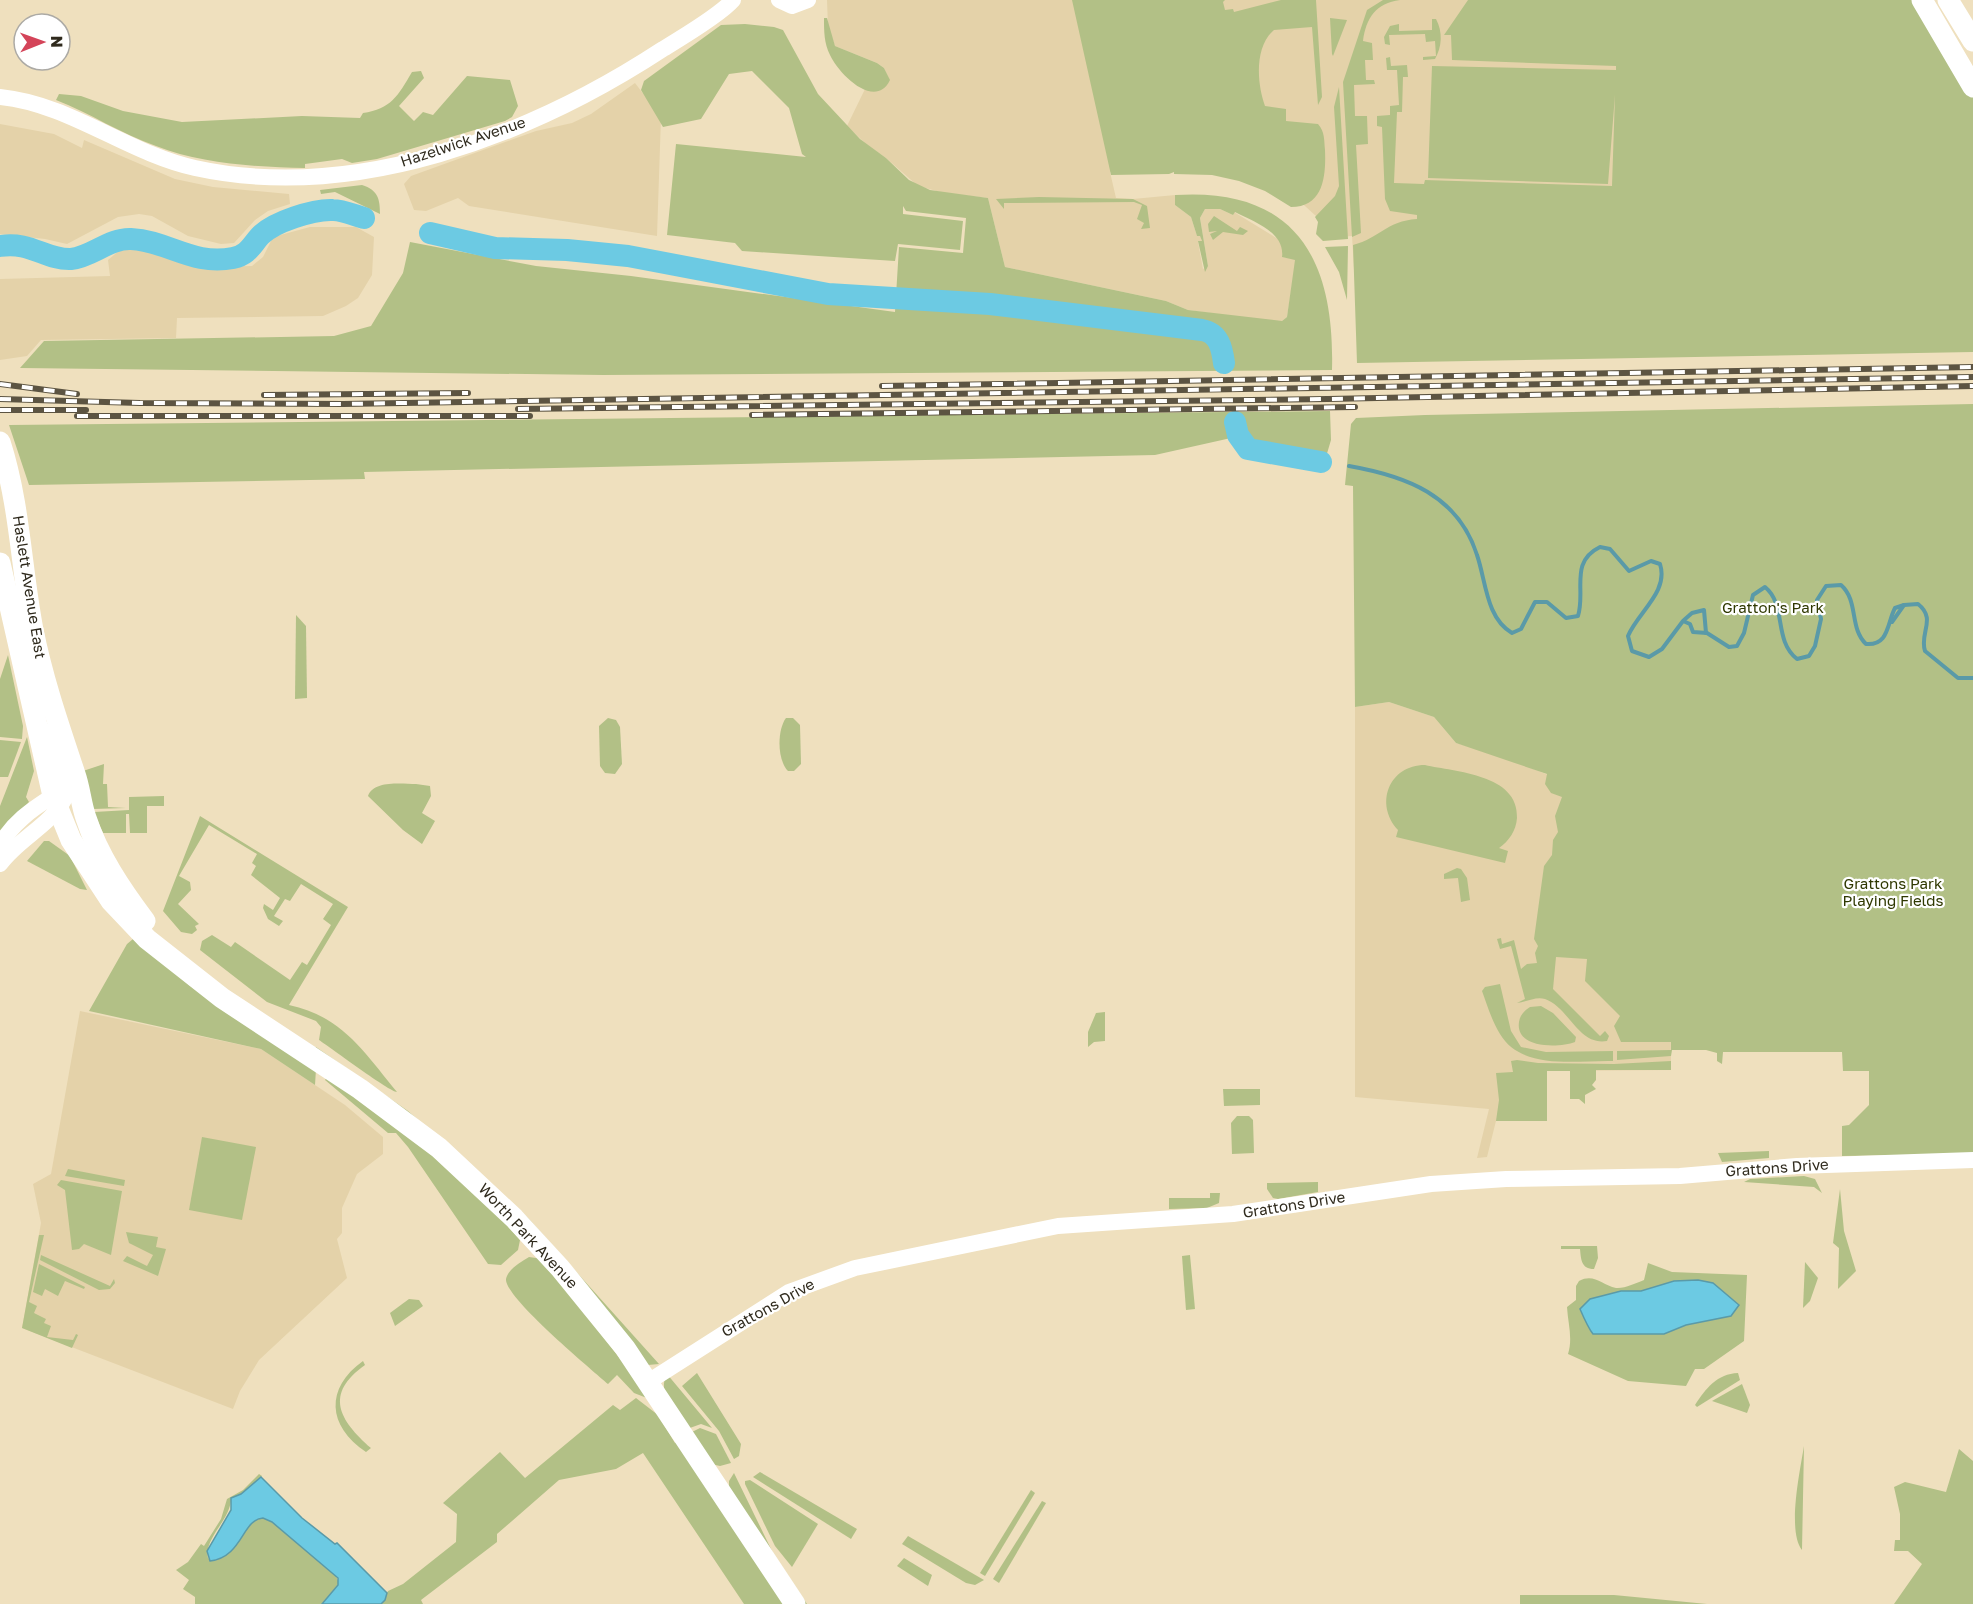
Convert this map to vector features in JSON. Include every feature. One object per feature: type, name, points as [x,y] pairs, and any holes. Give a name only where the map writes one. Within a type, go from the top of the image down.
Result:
[{"type":"main road","points":[[1922,0],[1973,87]]},
{"type":"main road","points":[[1948,0],[1973,41]]},
{"type":"main road","name":"Haslett Avenue East","points":[[0,442],[12,484],[33,629],[53,715],[76,775],[85,816],[109,867]]},
{"type":"main road","name":"Haslett Avenue East","points":[[0,563],[59,801]]},
{"type":"main road","name":"Worth Park Avenue","points":[[59,801],[71,840],[111,901],[147,939],[222,998],[360,1089],[466,1172],[514,1218],[567,1276],[620,1341],[795,1604]]},
{"type":"main road","name":"Worth Park Avenue","points":[[109,867],[170,955]]},
{"type":"street","points":[[776,0],[792,6],[808,0]]},
{"type":"street","name":"Hazelwick Avenue","points":[[0,97],[22,100],[54,110],[165,160],[196,168],[262,177],[329,175],[385,167],[433,155],[533,119],[580,97],[647,60],[736,2]]},
{"type":"street","points":[[0,499],[19,521]]},
{"type":"street","points":[[0,864],[16,844],[59,801],[66,789],[53,739],[53,715]]},
{"type":"street","points":[[0,846],[14,827],[59,801],[78,807],[85,816]]},
{"type":"street","name":"Grattons Drive","points":[[648,1382],[789,1292],[813,1281],[855,1268],[1058,1226],[1233,1214],[1452,1182],[1680,1176],[1797,1166],[1973,1160]]},
{"type":"shaded area","points":[[827,0],[1893,0],[1964,136],[1354,269],[1352,236],[1339,237],[1294,196],[1215,170],[1110,172],[1116,198],[1133,199],[1175,195],[1175,205],[1191,217],[1197,236],[1200,235],[1202,241],[1198,242],[1203,269],[1208,266],[1200,218],[1205,209],[1220,209],[1233,215],[1234,212],[1278,239],[1283,246],[1282,257],[1296,259],[1287,317],[1276,322],[1188,310],[1166,301],[1005,267],[988,198],[944,193],[918,186],[847,126],[865,89],[880,89],[889,79],[884,68],[877,63],[835,46],[828,27]]},
{"type":"shaded area","points":[[635,83],[661,117],[657,236],[469,206],[458,198],[426,211],[414,210],[404,184],[411,176],[536,131],[572,123],[591,114]]},
{"type":"shaded area","points":[[0,124],[54,134],[82,148],[84,140],[175,179],[213,187],[289,194],[290,204],[268,211],[255,220],[234,243],[221,244],[188,236],[152,216],[139,214],[118,217],[67,244],[0,234]]},
{"type":"shaded area","points":[[310,227],[356,227],[374,237],[372,275],[358,298],[323,316],[177,318],[176,338],[41,340],[27,356],[0,360],[0,279],[110,276],[108,260],[121,249],[140,245],[180,257],[181,262],[214,267],[252,266],[263,257],[273,237]]},
{"type":"shaded area","points":[[1389,702],[1434,717],[1456,743],[1498,755],[1561,780],[1670,779],[1671,1070],[1546,1071],[1547,1121],[1496,1121],[1487,1157],[1477,1158],[1489,1109],[1355,1097],[1355,707]]},
{"type":"shaded area","points":[[80,1011],[261,1049],[345,1105],[383,1137],[383,1154],[357,1174],[342,1208],[342,1233],[337,1239],[347,1278],[259,1360],[240,1391],[233,1409],[22,1328],[41,1223],[33,1184],[51,1174]]},
{"type":"green space","points":[[1072,0],[1225,0],[1223,2],[1225,10],[1233,9],[1234,12],[1281,0],[1316,0],[1322,97],[1318,105],[1312,27],[1274,30],[1263,46],[1259,77],[1265,106],[1286,109],[1286,121],[1318,124],[1322,130],[1325,169],[1317,196],[1302,206],[1291,207],[1265,191],[1239,181],[1212,175],[1174,174],[1174,172],[1111,175]]},
{"type":"green space","points":[[1383,0],[1400,0],[1379,8],[1370,19],[1364,33],[1363,41],[1372,43],[1373,60],[1365,60],[1366,80],[1374,80],[1375,84],[1354,85],[1355,116],[1367,116],[1368,144],[1356,145],[1361,233],[1352,237],[1343,82],[1367,10]]},
{"type":"green space","points":[[1468,0],[1916,0],[1973,97],[1973,352],[1357,363],[1353,245],[1390,226],[1417,219],[1417,215],[1390,211],[1385,199],[1382,127],[1377,126],[1377,116],[1390,115],[1390,106],[1399,105],[1397,70],[1387,70],[1386,58],[1390,57],[1391,66],[1407,65],[1408,77],[1403,77],[1402,112],[1397,112],[1394,183],[1424,184],[1425,180],[1612,186],[1615,95],[1608,184],[1428,178],[1432,66],[1616,70],[1616,66],[1452,60],[1451,35],[1444,35]]},
{"type":"green space","points":[[824,18],[827,18],[835,46],[884,68],[890,80],[883,89],[875,92],[857,86],[834,63],[827,46]]},
{"type":"green space","points":[[1330,18],[1347,20],[1333,56],[1332,54]]},
{"type":"green space","points":[[1432,19],[1436,19],[1441,34],[1439,50],[1435,59],[1423,60],[1423,57],[1436,56],[1435,41],[1426,42],[1425,34],[1389,35],[1390,45],[1385,44],[1384,37],[1390,26],[1399,24],[1399,31],[1432,30]]},
{"type":"green space","points":[[745,24],[783,30],[818,94],[860,139],[886,158],[909,180],[930,190],[988,198],[1005,267],[1166,301],[1188,310],[1282,321],[1287,317],[1295,260],[1282,257],[1279,241],[1267,229],[1235,212],[1233,215],[1220,209],[1205,209],[1200,218],[1208,266],[1205,272],[1198,241],[1202,241],[1200,236],[1197,236],[1191,217],[1175,205],[1175,195],[1217,196],[1251,204],[1279,218],[1300,238],[1316,264],[1326,295],[1331,331],[1332,370],[603,375],[20,368],[44,341],[334,336],[371,326],[403,273],[410,242],[536,266],[631,276],[895,312],[899,247],[963,253],[966,218],[906,211],[903,206],[903,214],[963,221],[960,250],[898,244],[895,261],[742,251],[735,243],[667,235],[676,144],[806,157],[802,154],[789,108],[752,71],[729,74],[701,119],[663,127],[641,90],[644,81],[721,25]]},
{"type":"green space","points":[[421,71],[424,78],[399,106],[414,121],[423,112],[433,115],[467,76],[510,80],[518,106],[512,117],[505,121],[377,159],[352,163],[342,159],[305,164],[305,168],[268,167],[192,157],[130,136],[56,100],[59,94],[81,96],[123,111],[182,122],[302,116],[360,118],[363,113],[387,105],[398,94],[412,72]]},
{"type":"green space","points":[[1339,87],[1348,239],[1323,241],[1316,234],[1318,222],[1315,217],[1335,196],[1339,186],[1334,107]]},
{"type":"green space","points":[[362,185],[375,192],[380,214],[335,192],[321,194],[320,190]]},
{"type":"green space","points":[[1039,197],[1133,199],[1147,206],[1150,228],[1141,229],[1144,223],[1137,219],[1142,205],[1134,202],[1004,203],[1004,209],[996,199]]},
{"type":"green space","points":[[1214,216],[1237,231],[1240,227],[1248,231],[1243,235],[1223,232],[1213,240],[1210,234],[1217,231],[1209,232],[1208,224]]},
{"type":"green space","points":[[1348,246],[1347,300],[1339,272],[1325,247]]},
{"type":"green space","name":"Gratton's Park","points":[[1973,404],[1973,1154],[1842,1156],[1842,1126],[1849,1125],[1869,1105],[1869,1071],[1843,1071],[1842,1052],[1723,1052],[1722,1064],[1717,1061],[1717,1053],[1706,1050],[1672,1050],[1671,1056],[1617,1060],[1617,1051],[1671,1050],[1671,1042],[1621,1042],[1614,1026],[1620,1016],[1585,981],[1587,959],[1556,957],[1553,989],[1600,1036],[1605,1031],[1609,1036],[1607,1041],[1588,1038],[1561,1010],[1545,999],[1517,1003],[1525,999],[1511,946],[1500,949],[1497,939],[1501,938],[1502,944],[1514,940],[1521,969],[1527,964],[1537,963],[1535,953],[1538,946],[1534,939],[1544,866],[1552,855],[1553,840],[1558,832],[1555,816],[1562,797],[1551,793],[1545,784],[1547,774],[1456,743],[1434,717],[1389,702],[1355,707],[1353,486],[1345,485],[1351,424],[1356,418],[1425,415]]},
{"type":"green space","points":[[1330,411],[1331,440],[1323,467],[1237,451],[1231,438],[1155,455],[364,472],[365,479],[29,485],[9,425]]},
{"type":"green space","points":[[296,615],[306,626],[307,698],[295,699]]},
{"type":"green space","points":[[8,655],[23,726],[22,739],[0,737],[0,679]]},
{"type":"green space","points":[[608,718],[616,720],[620,727],[622,764],[615,774],[605,773],[600,766],[599,726]]},
{"type":"green space","points":[[786,718],[793,718],[800,725],[801,764],[794,771],[788,771],[784,766],[780,753],[781,730]]},
{"type":"green space","points":[[27,737],[34,771],[26,797],[29,802],[0,833],[0,806]]},
{"type":"green space","points":[[0,740],[21,742],[8,777],[0,777]]},
{"type":"green space","points":[[104,764],[103,784],[107,784],[108,807],[126,808],[93,809],[83,771]]},
{"type":"green space","points":[[1425,765],[1468,773],[1497,784],[1508,792],[1515,803],[1517,818],[1511,835],[1499,848],[1508,851],[1505,863],[1396,837],[1398,830],[1387,809],[1389,788],[1402,771]]},
{"type":"green space","points":[[382,785],[430,786],[431,796],[422,813],[435,821],[422,844],[403,830],[368,796],[376,787]]},
{"type":"green space","points":[[164,796],[164,806],[147,806],[147,833],[130,833],[129,814],[126,814],[126,833],[103,833],[94,812],[129,810],[129,797]]},
{"type":"green space","points":[[200,816],[348,907],[289,1005],[308,1010],[338,1027],[362,1050],[397,1092],[372,1078],[319,1040],[321,1027],[316,1021],[267,1002],[200,950],[202,941],[212,935],[231,947],[235,942],[290,980],[302,962],[307,965],[331,925],[323,919],[333,904],[301,884],[290,901],[285,899],[274,916],[283,921],[279,926],[268,919],[263,908],[264,904],[273,910],[280,898],[251,875],[256,866],[252,863],[257,854],[209,825],[179,876],[190,882],[191,890],[178,904],[199,924],[195,926],[197,930],[192,934],[181,932],[163,911]]},
{"type":"green space","points":[[44,841],[49,841],[70,856],[87,890],[80,889],[27,861]]},
{"type":"green space","points":[[1457,868],[1461,869],[1467,878],[1470,900],[1461,902],[1458,878],[1444,879],[1444,874]]},
{"type":"green space","points":[[133,939],[140,942],[189,985],[225,1012],[316,1069],[315,1085],[261,1049],[89,1011],[127,944]]},
{"type":"green space","points":[[1500,984],[1511,1031],[1521,1047],[1546,1052],[1613,1051],[1613,1061],[1567,1062],[1536,1059],[1510,1046],[1497,1029],[1482,991],[1485,987]]},
{"type":"green space","points":[[1541,1006],[1553,1013],[1576,1037],[1575,1042],[1549,1045],[1531,1042],[1524,1037],[1520,1031],[1521,1015],[1530,1007]]},
{"type":"green space","points":[[1105,1012],[1105,1041],[1094,1042],[1088,1047],[1088,1032],[1096,1013]]},
{"type":"green space","points":[[316,1047],[408,1111],[528,1218],[659,1364],[648,1365],[604,1311],[314,1049]]},
{"type":"green space","points":[[1511,1061],[1538,1063],[1614,1064],[1671,1061],[1671,1070],[1596,1070],[1596,1080],[1592,1085],[1596,1089],[1585,1095],[1585,1104],[1579,1099],[1570,1099],[1570,1071],[1547,1071],[1547,1121],[1496,1121],[1499,1100],[1496,1073],[1513,1072]]},
{"type":"green space","points":[[328,1076],[350,1089],[479,1193],[520,1240],[518,1250],[501,1265],[488,1264],[408,1147],[396,1133],[388,1133],[325,1080]]},
{"type":"green space","points":[[1223,1089],[1260,1089],[1260,1105],[1224,1106]]},
{"type":"green space","points":[[1237,1116],[1249,1116],[1253,1120],[1254,1153],[1232,1154],[1231,1123]]},
{"type":"green space","points":[[202,1137],[256,1147],[242,1220],[189,1210]]},
{"type":"green space","points":[[1769,1151],[1769,1158],[1722,1162],[1718,1153]]},
{"type":"green space","points":[[68,1169],[125,1180],[124,1186],[65,1176]]},
{"type":"green space","points":[[1804,1176],[1815,1179],[1822,1193],[1814,1187],[1744,1182],[1750,1179]]},
{"type":"green space","points":[[61,1180],[122,1191],[111,1255],[84,1244],[79,1249],[72,1250],[65,1190],[57,1185]]},
{"type":"green space","points":[[1318,1182],[1318,1192],[1278,1199],[1273,1198],[1267,1189],[1267,1183]]},
{"type":"green space","points":[[1840,1189],[1844,1231],[1856,1271],[1838,1289],[1839,1248],[1833,1243]]},
{"type":"green space","points":[[1210,1193],[1220,1193],[1219,1203],[1207,1208],[1169,1209],[1169,1198],[1210,1198]]},
{"type":"green space","points":[[126,1232],[158,1237],[156,1247],[166,1249],[158,1276],[123,1261],[127,1256],[147,1266],[153,1255],[129,1243]]},
{"type":"green space","points":[[39,1235],[44,1235],[29,1302],[37,1306],[34,1313],[46,1319],[44,1323],[51,1326],[47,1337],[73,1340],[76,1334],[78,1335],[72,1348],[22,1328]]},
{"type":"green space","points":[[1561,1246],[1597,1246],[1598,1258],[1594,1269],[1584,1265],[1580,1249],[1561,1249]]},
{"type":"green space","points":[[41,1255],[110,1286],[114,1279],[115,1283],[110,1289],[99,1290],[40,1260]]},
{"type":"green space","points":[[1190,1255],[1195,1309],[1186,1310],[1182,1256]]},
{"type":"green space","points":[[529,1257],[543,1259],[652,1400],[634,1393],[617,1375],[608,1384],[550,1333],[519,1301],[509,1288],[506,1279],[512,1269]]},
{"type":"green space","points":[[1805,1262],[1818,1278],[1810,1301],[1803,1308]]},
{"type":"green space","points":[[1648,1263],[1672,1272],[1747,1275],[1744,1341],[1704,1369],[1695,1369],[1686,1386],[1628,1381],[1568,1354],[1570,1337],[1567,1307],[1576,1300],[1576,1286],[1579,1281],[1589,1278],[1619,1288],[1644,1280]],"holes":[[[1674,1281],[1731,1316],[1686,1325],[1664,1334],[1589,1328],[1589,1321],[1621,1291],[1641,1291]]]},
{"type":"green space","points":[[39,1264],[85,1287],[84,1289],[65,1281],[58,1296],[45,1289],[42,1296],[33,1292]]},
{"type":"green space","points":[[409,1299],[419,1300],[423,1306],[395,1326],[390,1313]]},
{"type":"green space","points":[[363,1361],[365,1365],[344,1386],[340,1397],[344,1417],[371,1448],[366,1452],[344,1431],[338,1419],[336,1407],[337,1395],[342,1383]]},
{"type":"green space","points":[[697,1373],[741,1444],[739,1456],[734,1459],[719,1431],[682,1386]]},
{"type":"green space","points":[[1738,1373],[1740,1380],[1697,1407],[1695,1405],[1703,1393],[1718,1379]]},
{"type":"green space","points":[[667,1374],[712,1428],[701,1424],[687,1429],[666,1395],[664,1381]]},
{"type":"green space","points":[[1742,1384],[1750,1405],[1747,1413],[1712,1401]]},
{"type":"green space","points":[[636,1398],[658,1415],[675,1443],[677,1441],[788,1604],[744,1604],[643,1453],[616,1469],[559,1480],[497,1534],[497,1542],[421,1600],[423,1604],[381,1604],[388,1591],[403,1584],[456,1542],[457,1514],[443,1503],[500,1452],[525,1478],[613,1405],[620,1410]]},
{"type":"green space","points":[[700,1428],[716,1434],[731,1463],[720,1466],[711,1464],[690,1433]]},
{"type":"green space","points":[[1804,1446],[1802,1550],[1795,1529],[1795,1515]]},
{"type":"green space","points":[[1959,1449],[1973,1461],[1973,1604],[1894,1604],[1922,1564],[1908,1551],[1894,1551],[1895,1540],[1900,1540],[1900,1514],[1894,1487],[1905,1482],[1946,1492]]},
{"type":"green space","points":[[760,1472],[857,1529],[851,1539],[753,1477]]},
{"type":"green space","points":[[734,1473],[773,1553],[807,1604],[804,1604],[729,1488],[729,1481]]},
{"type":"green space","points":[[259,1474],[262,1476],[241,1494],[231,1498],[227,1514],[210,1543],[208,1558],[212,1561],[222,1558],[256,1520],[263,1518],[272,1522],[336,1576],[339,1583],[322,1604],[195,1604],[195,1597],[183,1589],[189,1580],[176,1570],[188,1562],[201,1544],[204,1546],[221,1519],[227,1499],[243,1490]]},
{"type":"green space","points":[[750,1480],[818,1524],[792,1567],[775,1546],[745,1484],[745,1481]]},
{"type":"green space","points":[[1031,1490],[1035,1493],[985,1576],[980,1573]]},
{"type":"green space","points":[[1042,1501],[1046,1503],[999,1583],[993,1579]]},
{"type":"green space","points":[[908,1536],[984,1580],[975,1585],[966,1583],[902,1544]]},
{"type":"green space","points":[[904,1558],[932,1575],[928,1586],[897,1566]]},
{"type":"green space","points":[[1520,1595],[1614,1595],[1707,1604],[1520,1604]]},
{"type":"water","points":[[1698,1280],[1713,1283],[1739,1305],[1731,1316],[1686,1325],[1664,1334],[1593,1334],[1580,1309],[1590,1299],[1621,1291],[1641,1291],[1674,1281]]},
{"type":"water","points":[[261,1477],[302,1518],[335,1544],[337,1543],[387,1593],[381,1604],[322,1604],[338,1585],[338,1578],[272,1522],[263,1518],[250,1525],[229,1553],[210,1561],[207,1551],[231,1510],[231,1498],[241,1494]]},
{"type":"waterway","points":[[0,246],[21,246],[53,257],[71,259],[79,258],[115,241],[131,239],[157,244],[205,259],[219,260],[242,255],[266,231],[284,221],[305,214],[337,210],[364,218]]},
{"type":"waterway","points":[[430,233],[495,248],[567,250],[628,256],[828,294],[990,304],[1202,330],[1216,338],[1221,347],[1224,363]]},
{"type":"waterway","points":[[1235,422],[1238,435],[1248,449],[1321,462]]},
{"type":"waterway","points":[[1349,466],[1410,483],[1443,503],[1457,517],[1468,534],[1477,555],[1492,609],[1503,626],[1512,633],[1521,629],[1535,602],[1547,602],[1566,618],[1578,616],[1582,569],[1590,553],[1600,547],[1610,549],[1629,571],[1651,561],[1660,564],[1662,574],[1660,584],[1628,636],[1632,651],[1649,657],[1662,649],[1683,621],[1690,624],[1693,632],[1707,633],[1729,647],[1737,646],[1744,633],[1753,595],[1765,587],[1772,594],[1776,603],[1785,642],[1797,659],[1809,656],[1815,646],[1821,619],[1817,600],[1826,586],[1841,585],[1847,591],[1857,630],[1866,644],[1874,644],[1883,637],[1895,608],[1904,605]]},
{"type":"waterway","points":[[1892,622],[1904,605],[1918,604],[1924,610],[1927,621],[1924,638],[1925,651],[1958,678],[1973,678]]},
{"type":"waterway","points":[[1684,620],[1692,613],[1704,610],[1706,633]]},
{"type":"railway","points":[[882,386],[1973,367]]},
{"type":"railway","points":[[0,399],[140,403],[343,404],[1973,377]]},
{"type":"railway","points":[[0,384],[77,394]]},
{"type":"railway","points":[[518,409],[1328,399],[1973,386]]},
{"type":"railway","points":[[264,395],[468,393]]},
{"type":"railway","points":[[752,415],[1355,407]]},
{"type":"railway","points":[[0,410],[86,410]]},
{"type":"railway","points":[[77,416],[530,416]]},
{"type":"park label","name":"Grattons Park Playing Fields","points":[[1893,892]]}]
